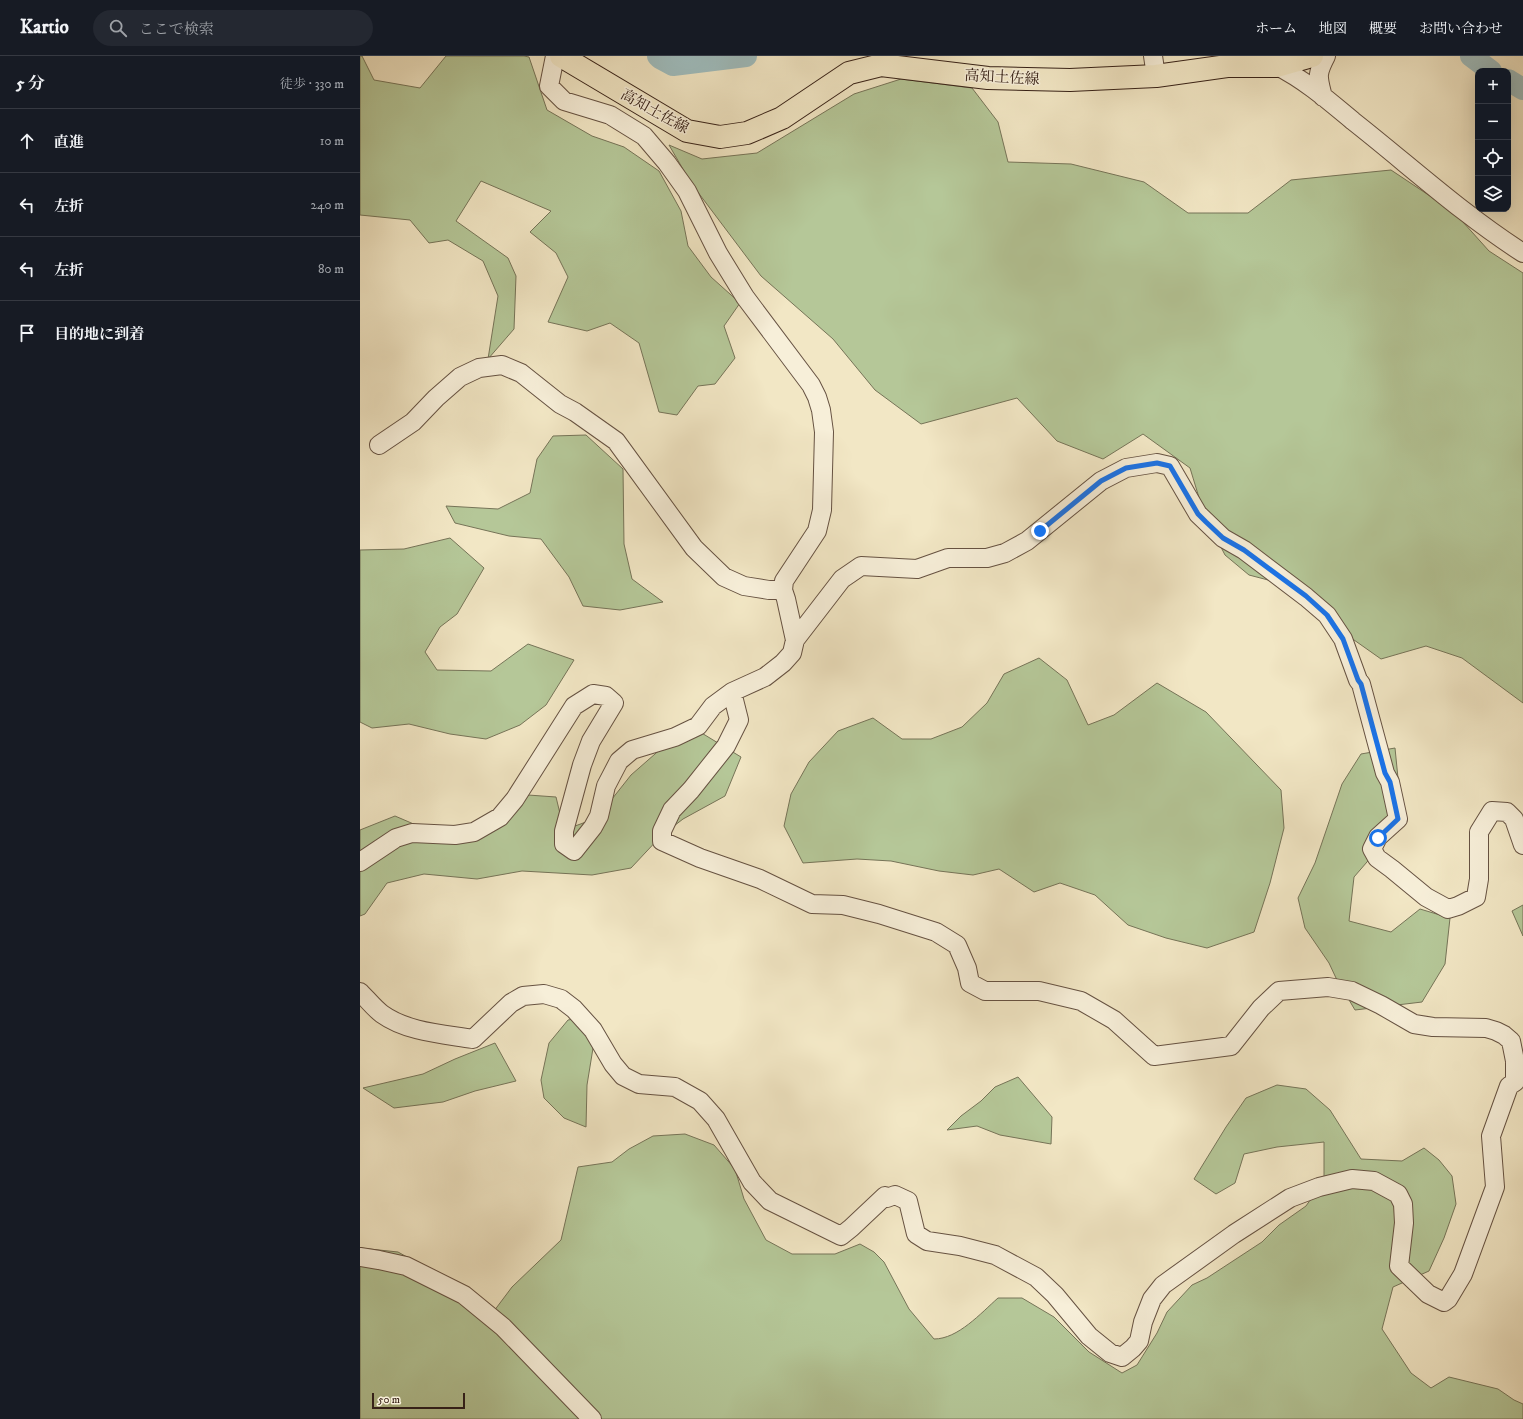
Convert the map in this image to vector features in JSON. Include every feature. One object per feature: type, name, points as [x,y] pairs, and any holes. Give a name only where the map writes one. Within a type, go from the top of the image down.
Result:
[{"type":"main road","name":"高知土佐線","points":[[561,56],[687,131],[720,137],[747,133],[782,118],[849,73],[881,65],[988,78],[1070,80],[1154,66],[1277,66],[1312,56]]},
{"type":"street","points":[[555,56],[549,86],[564,101],[610,115],[644,136],[667,163],[687,191],[734,280],[811,385],[817,397],[821,410],[824,432],[822,510],[817,531],[784,581],[783,590],[795,640]]},
{"type":"street","points":[[1323,97],[1318,78],[1320,68],[1326,56]]},
{"type":"street","points":[[1277,66],[1295,75],[1445,197],[1523,253]]},
{"type":"street","points":[[380,445],[413,422],[436,398],[460,377],[479,368],[502,365],[521,373],[560,404],[575,412],[616,441],[694,548],[724,577],[744,586],[769,590],[783,590]]},
{"type":"street","points":[[360,862],[396,838],[412,833],[455,835],[474,832],[500,817],[515,799],[574,706],[592,694],[606,696],[614,703],[591,741],[582,765],[564,831],[564,844],[574,851],[593,827],[599,816],[606,786],[619,761],[632,750],[675,737],[698,726],[713,706],[732,692],[765,677],[783,663],[792,653],[795,640],[842,579],[861,566],[917,569],[948,558],[987,558],[1005,553],[1027,541],[1101,481],[1126,468],[1157,463],[1170,466],[1198,514],[1223,538],[1244,550],[1306,596],[1327,615],[1343,639],[1358,680],[1361,684],[1385,773],[1390,782],[1398,819],[1378,838],[1372,849],[1377,858],[1426,897],[1448,909],[1476,898],[1479,879],[1479,832],[1492,810],[1507,812],[1514,819],[1523,845]]},
{"type":"street","points":[[360,992],[381,1014],[414,1029],[473,1039],[512,1003],[523,996],[544,994],[561,999],[574,1009],[593,1030],[613,1064],[623,1076],[639,1084],[675,1088],[700,1101],[716,1119],[752,1182],[770,1201],[841,1236],[885,1196],[887,1198],[895,1195],[908,1201],[916,1234],[927,1241],[960,1246],[995,1255],[1036,1277],[1054,1295],[1089,1336],[1110,1353],[1122,1357],[1134,1348],[1139,1341],[1152,1299],[1163,1285],[1234,1234],[1290,1198],[1319,1187],[1352,1179],[1374,1180],[1398,1194],[1403,1204],[1404,1223],[1399,1266],[1428,1294],[1444,1302],[1448,1299],[1463,1274],[1495,1187],[1491,1136],[1509,1086],[1519,1085],[1515,1061],[1517,1038],[1486,1028],[1433,1027],[1414,1024],[1381,1004],[1352,991],[1328,987],[1279,991],[1261,1008],[1231,1046],[1154,1056],[1114,1020],[1081,1001],[1039,991],[985,991],[970,983],[967,968],[957,945],[936,932],[879,914],[843,905],[812,904],[760,879],[700,858],[662,841],[662,831],[672,810],[726,746],[740,720],[732,692]]},
{"type":"street","points":[[360,1257],[406,1266],[464,1295],[503,1327],[592,1419]]},
{"type":"green space","points":[[360,56],[362,56],[374,80],[420,88],[446,56],[529,57],[547,110],[592,136],[624,147],[659,171],[681,211],[688,246],[711,277],[740,303],[724,326],[735,358],[715,384],[698,386],[677,415],[659,412],[639,343],[610,323],[587,331],[548,322],[568,277],[556,253],[530,232],[551,211],[481,181],[456,221],[508,258],[516,276],[514,329],[488,359],[498,296],[483,261],[448,240],[429,243],[410,220],[360,215]]},
{"type":"green space","points":[[901,79],[972,88],[998,122],[1008,162],[1071,164],[1144,182],[1188,213],[1248,213],[1291,180],[1391,170],[1454,212],[1489,251],[1523,273],[1523,703],[1462,658],[1426,646],[1381,659],[1347,635],[1291,586],[1249,575],[1225,555],[1204,514],[1190,468],[1143,434],[1103,459],[1057,441],[1017,398],[921,424],[875,390],[833,339],[761,276],[691,183],[669,145],[702,159],[757,153],[854,94]]},
{"type":"green space","points":[[586,435],[623,469],[624,544],[632,579],[663,602],[620,610],[583,606],[569,577],[541,539],[509,536],[455,523],[446,506],[498,509],[530,493],[537,459],[553,436]]},
{"type":"green space","points":[[450,538],[484,568],[457,614],[440,627],[425,652],[437,670],[491,671],[528,644],[574,660],[546,705],[520,725],[486,739],[450,734],[409,724],[372,728],[360,722],[360,550],[404,549]]},
{"type":"green space","points":[[1039,658],[1067,680],[1088,725],[1114,715],[1157,683],[1206,712],[1281,790],[1284,828],[1270,883],[1254,932],[1207,948],[1166,938],[1128,925],[1095,895],[1060,883],[1034,892],[999,869],[973,875],[939,871],[891,861],[857,859],[803,863],[784,826],[791,794],[809,762],[838,731],[873,718],[902,739],[931,739],[962,727],[987,703],[1004,674]]},
{"type":"green space","points":[[700,732],[741,757],[725,796],[683,819],[661,836],[631,868],[592,875],[522,871],[477,879],[424,874],[387,883],[365,914],[360,916],[360,830],[395,816],[423,828],[469,840],[506,824],[528,795],[556,797],[564,830],[597,818],[631,775],[663,747]]},
{"type":"green space","points":[[1395,748],[1400,798],[1386,840],[1354,877],[1349,921],[1391,932],[1420,909],[1450,918],[1445,964],[1422,1002],[1355,1010],[1329,963],[1305,928],[1298,898],[1315,863],[1342,784],[1361,754]]},
{"type":"green space","points":[[1523,905],[1523,936],[1512,911]]},
{"type":"green space","points":[[585,1017],[594,1042],[587,1085],[586,1127],[564,1118],[544,1098],[541,1080],[549,1043],[568,1020]]},
{"type":"green space","points":[[495,1043],[516,1081],[475,1091],[443,1102],[394,1108],[363,1088],[423,1074]]},
{"type":"green space","points":[[1018,1077],[1052,1117],[1051,1144],[1000,1135],[977,1126],[947,1130],[995,1087]]},
{"type":"green space","points":[[1277,1085],[1306,1089],[1330,1110],[1361,1159],[1402,1161],[1424,1148],[1439,1160],[1452,1176],[1456,1204],[1444,1238],[1429,1271],[1393,1287],[1382,1329],[1411,1373],[1431,1388],[1449,1377],[1498,1389],[1514,1400],[1523,1404],[1523,1419],[360,1419],[360,1248],[398,1252],[432,1271],[491,1315],[512,1287],[561,1240],[578,1167],[612,1162],[629,1149],[653,1136],[685,1134],[714,1145],[735,1169],[744,1199],[766,1240],[792,1254],[835,1254],[860,1244],[874,1252],[884,1262],[909,1309],[934,1339],[952,1335],[960,1330],[977,1318],[998,1298],[1022,1298],[1054,1317],[1089,1352],[1122,1373],[1137,1365],[1157,1333],[1167,1312],[1192,1285],[1207,1278],[1262,1242],[1279,1225],[1306,1206],[1324,1180],[1324,1142],[1277,1147],[1244,1154],[1235,1183],[1216,1194],[1194,1179],[1246,1098]]},
{"type":"waterway","points":[[658,56],[673,65],[746,56]]},
{"type":"waterway","points":[[1471,56],[1487,68]]},
{"type":"waterway","points":[[1511,82],[1523,89]]},
{"type":"route","points":[[1040,531],[1101,481],[1126,468],[1157,463],[1170,466],[1198,514],[1223,538],[1244,550],[1306,596],[1327,615],[1343,639],[1358,680],[1361,684],[1385,773],[1390,782],[1398,819],[1378,838]]}]
